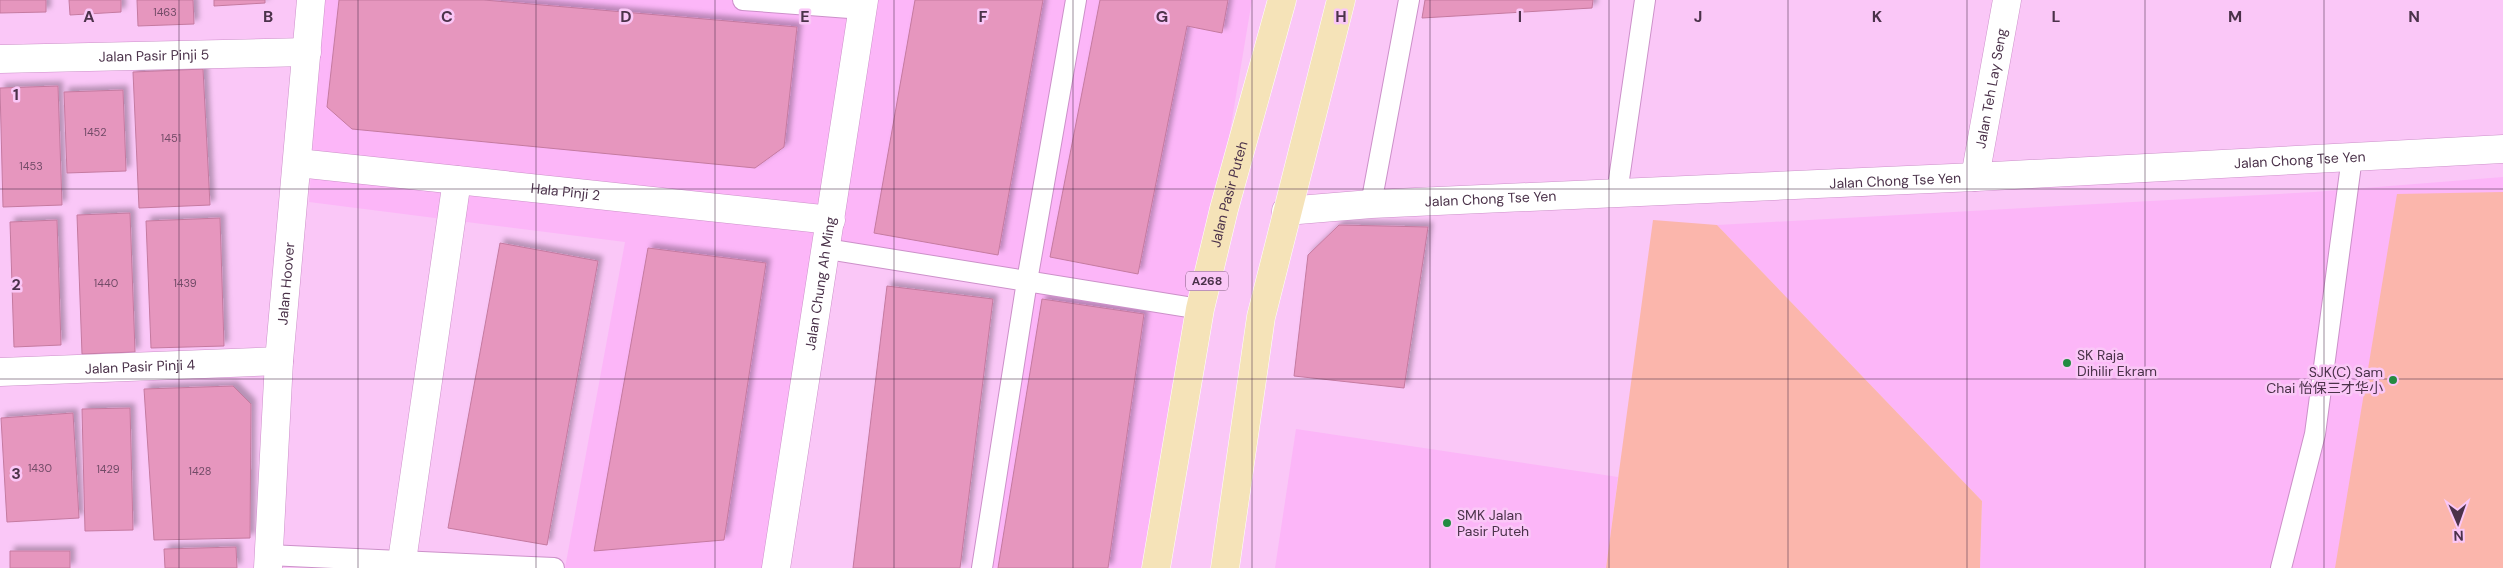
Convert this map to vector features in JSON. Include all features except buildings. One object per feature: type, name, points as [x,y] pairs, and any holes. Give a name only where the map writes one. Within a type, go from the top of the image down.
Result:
[{"type":"main road","name":"Jalan Pasir Puteh","points":[[1156,568],[1200,309],[1224,209],[1282,0]]},
{"type":"main road","points":[[1224,568],[1261,317],[1286,211],[1341,0]]},
{"type":"street","name":"Jalan Hoover","points":[[268,561],[279,361],[311,0]]},
{"type":"street","name":"Jalan Teh Lay Seng","points":[[1975,177],[2007,0]]},
{"type":"street","name":"Jalan Chung Ah Ming","points":[[776,568],[827,249],[863,5]]},
{"type":"street","name":"Jalan Pasir Pinji 5","points":[[0,59],[307,52]]},
{"type":"street","name":"Jalan Chong Tse Yen","points":[[1286,211],[1372,204],[1975,177],[2503,148]]},
{"type":"street","name":"Hala Pinji 2","points":[[298,163],[831,220]]},
{"type":"street","points":[[402,561],[457,180]]},
{"type":"street","name":"Jalan Pasir Pinji 4","points":[[0,372],[279,361]]},
{"type":"lane","points":[[742,0],[863,5]]},
{"type":"lane","points":[[982,568],[1027,281],[1076,0]]},
{"type":"lane","points":[[1372,204],[1409,0]]},
{"type":"lane","points":[[1617,193],[1645,0]]},
{"type":"lane","points":[[2281,568],[2315,434],[2352,157]]},
{"type":"lane","points":[[827,249],[1200,309]]},
{"type":"lane","points":[[268,561],[402,561],[554,568]]},
{"type":"shaded area","points":[[322,0],[1252,0],[1157,568],[987,568],[1028,286],[831,251],[778,568],[565,568],[625,242],[309,202]]},
{"type":"shaded area","name":"SK Raja Dihilir Ekram","points":[[2503,177],[2503,568],[1980,568],[1982,501],[1717,225],[2314,192]]},
{"type":"shaded area","name":"SJK(C) Sam Chai 怡保三才华小","points":[[2503,192],[2503,568],[2335,568],[2397,194]]},
{"type":"shaded area","points":[[1653,220],[1717,225],[1982,501],[1980,568],[1606,568]]},
{"type":"shaded area","name":"SMK Jalan Pasir Puteh","points":[[1296,429],[1618,477],[1606,568],[1275,568]]},
{"type":"place","name":"SK Raja Dihilir Ekram","points":[[2067,363]]},
{"type":"place","name":"SJK(C) Sam Chai 怡保三才华小","points":[[2393,380]]},
{"type":"place","name":"SMK Jalan Pasir Puteh","points":[[1447,523]]}]
